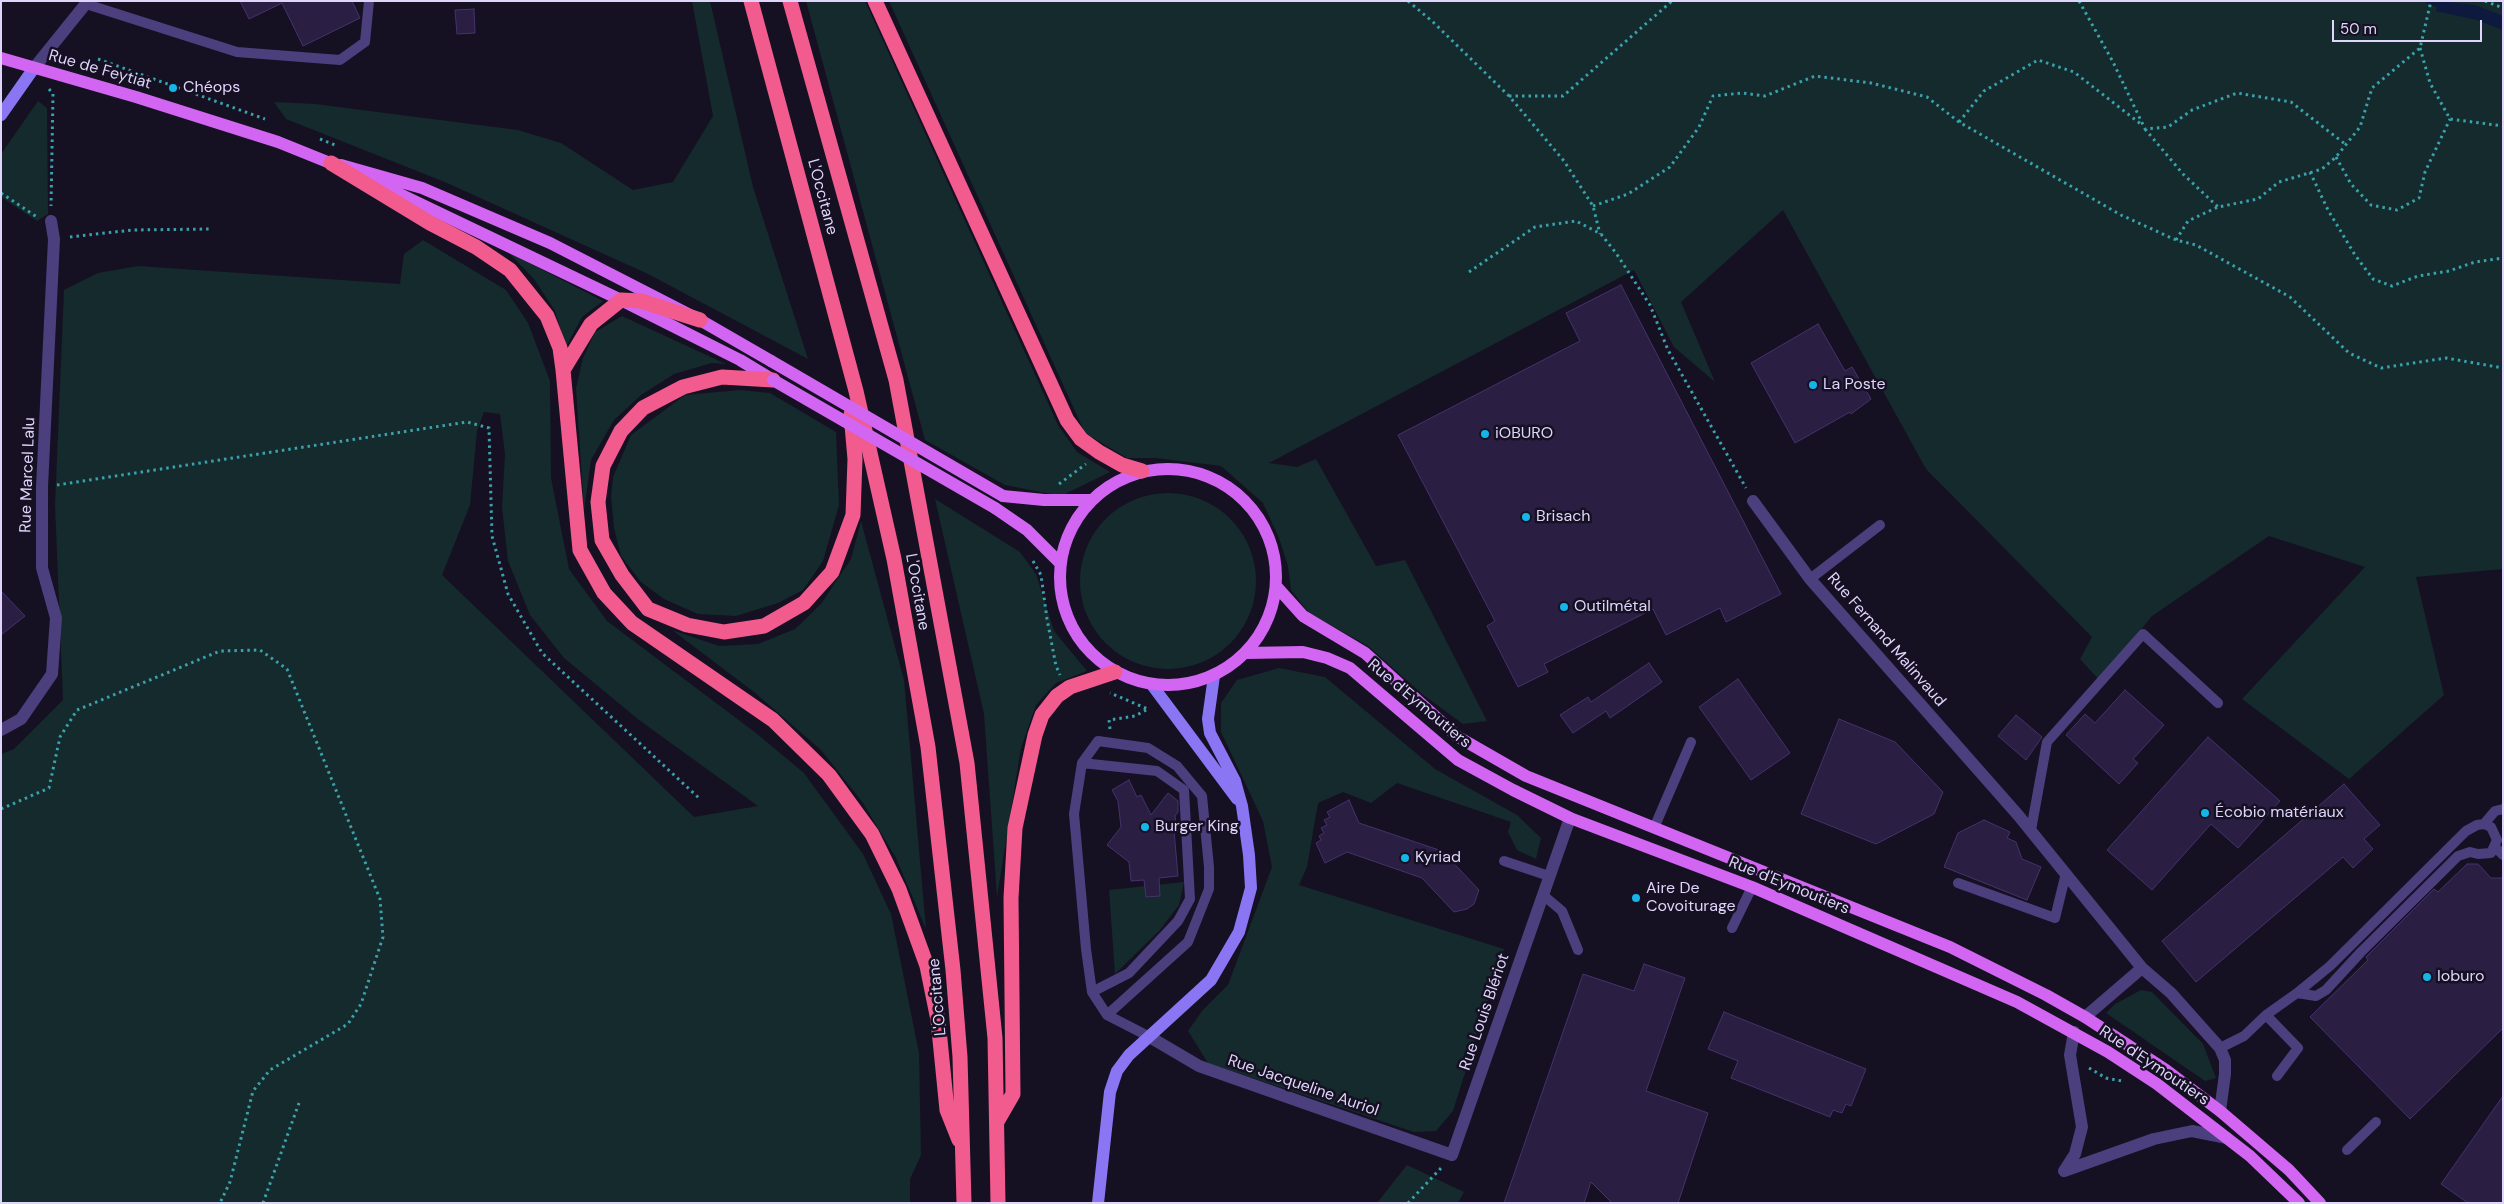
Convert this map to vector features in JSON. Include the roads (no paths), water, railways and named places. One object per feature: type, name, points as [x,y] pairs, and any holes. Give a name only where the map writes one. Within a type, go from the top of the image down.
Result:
[{"type":"highway","name":"L'Occitane","points":[[752,1],[847,360],[894,559],[928,747],[953,970],[960,1057],[964,1203]]},
{"type":"highway","name":"L'Occitane","points":[[790,1],[896,380],[966,762],[995,1038],[998,1203]]},
{"type":"highway","points":[[875,1],[1067,420],[1081,439],[1099,452],[1122,465],[1142,471]]},
{"type":"highway","points":[[331,163],[430,223],[476,246],[510,270],[547,316],[560,348],[580,550],[604,593],[632,623],[773,720],[829,775],[872,834],[899,889],[927,966],[938,1020],[947,1110],[963,1149]]},
{"type":"highway","points":[[563,370],[590,324],[621,300],[641,302],[700,320]]},
{"type":"highway","points":[[773,380],[722,377],[683,387],[643,408],[621,431],[603,466],[598,502],[602,540],[622,575],[648,609],[687,624],[724,632],[764,626],[804,603],[832,572],[853,515],[855,459],[847,360]]},
{"type":"highway","points":[[997,1121],[1013,1094],[1011,898],[1015,828],[1035,735],[1042,716],[1057,696],[1066,690],[1116,672]]},
{"type":"main road","name":"Rue de Feytiat","points":[[1,58],[136,97],[278,142],[331,163]]},
{"type":"main road","points":[[331,163],[431,192],[550,243],[700,320],[1003,496],[1044,500],[1091,500]]},
{"type":"main road","points":[[331,163],[421,203],[740,360],[995,508],[1027,530],[1060,563]]},
{"type":"main road","points":[[1176,469],[1210,477],[1238,495],[1261,520],[1274,552],[1276,586],[1267,622],[1246,653],[1231,666],[1214,676],[1184,685],[1152,685],[1116,672],[1090,653],[1070,626],[1060,595],[1060,563],[1070,529],[1091,500],[1106,487],[1142,471],[1176,469]]},
{"type":"main road","points":[[1276,586],[1303,616],[1365,653],[1447,728],[1483,753],[1526,776],[1950,947],[2046,995],[2085,1017],[2166,1070],[2220,1111],[2282,1164],[2320,1203]]},
{"type":"main road","name":"Rue d'Eymoutiers","points":[[1246,653],[1304,652],[1327,658],[1350,668],[1458,760],[1570,818],[1752,887],[1946,969],[2017,1002],[2074,1032],[2157,1084],[2230,1139],[2299,1203]]},
{"type":"street","points":[[1,115],[34,68],[87,2]]},
{"type":"street","name":"Rue Marcel Lalu","points":[[1,730],[21,719],[52,674],[56,618],[42,568],[42,487],[54,239],[51,220]]},
{"type":"street","name":"Rue Fernand Malinvaud","points":[[1753,502],[1810,579],[2030,830],[2142,968],[2171,993],[2220,1048],[2225,1060],[2220,1111]]},
{"type":"street","points":[[1098,1203],[1110,1092],[1117,1071],[1129,1054],[1211,980],[1239,932],[1251,888],[1250,854],[1242,806],[1235,781],[1210,733],[1208,719],[1214,676]]},
{"type":"street","points":[[1152,685],[1242,806]]},
{"type":"street","name":"Rue Louis Blériot","points":[[1452,1155],[1570,818]]},
{"type":"street","points":[[2085,1017],[2142,968]]},
{"type":"street","points":[[2074,1032],[2070,1055],[2082,1127],[2075,1154],[2064,1172],[2154,1139],[2192,1131],[2216,1134],[2230,1139]]},
{"type":"street","name":"Rue Jacqueline Auriol","points":[[1148,1036],[1199,1066],[1452,1155]]},
{"type":"lane","points":[[87,2],[238,52],[340,60],[365,42],[369,1]]},
{"type":"lane","points":[[1810,579],[1880,526]]},
{"type":"lane","points":[[2030,830],[2047,742],[2143,634],[2218,703]]},
{"type":"lane","points":[[1107,1015],[1188,942],[1209,889],[1209,867],[1202,796],[1177,766],[1148,748],[1098,741],[1082,763],[1074,814],[1086,949],[1092,992],[1107,1015],[1148,1036]]},
{"type":"lane","points":[[1654,828],[1691,742]]},
{"type":"lane","points":[[1082,763],[1157,771],[1184,790],[1190,899],[1178,921],[1129,973],[1092,992]]},
{"type":"lane","points":[[2484,824],[2495,811],[2503,809]]},
{"type":"lane","points":[[2220,1048],[2244,1036],[2266,1015],[2330,966],[2466,831],[2477,825],[2484,824],[2491,827],[2497,840],[2495,847],[2487,854],[2470,852],[2458,856],[2361,952],[2326,990],[2316,996],[2297,993]]},
{"type":"lane","points":[[2495,847],[2503,855]]},
{"type":"lane","points":[[1504,861],[1550,876]]},
{"type":"lane","points":[[1958,883],[2055,918],[2066,873]]},
{"type":"lane","points":[[1732,928],[1752,887]]},
{"type":"lane","points":[[1543,895],[1562,911],[1578,950]]},
{"type":"lane","points":[[2266,1015],[2298,1048],[2280,1069],[2278,1076]]},
{"type":"lane","points":[[2347,1150],[2376,1122]]},
{"type":"water","points":[[2438,2],[2475,5],[2503,16],[2503,30],[2477,20],[2436,11]]},
{"type":"waterway","points":[[2428,1],[2446,6]]},
{"type":"place","name":"Chéops","points":[[173,88]]},
{"type":"place","name":"La Poste","points":[[1813,385]]},
{"type":"place","name":"iOBURO","points":[[1485,434]]},
{"type":"place","name":"Brisach","points":[[1526,517]]},
{"type":"place","name":"Outilmétal","points":[[1564,607]]},
{"type":"place","name":"Écobio matériaux","points":[[2205,813]]},
{"type":"place","name":"Burger King","points":[[1145,827]]},
{"type":"place","name":"Kyriad","points":[[1405,858]]},
{"type":"place","name":"Aire De Covoiturage","points":[[1636,898]]},
{"type":"place","name":"Ioburo","points":[[2427,977]]}]
